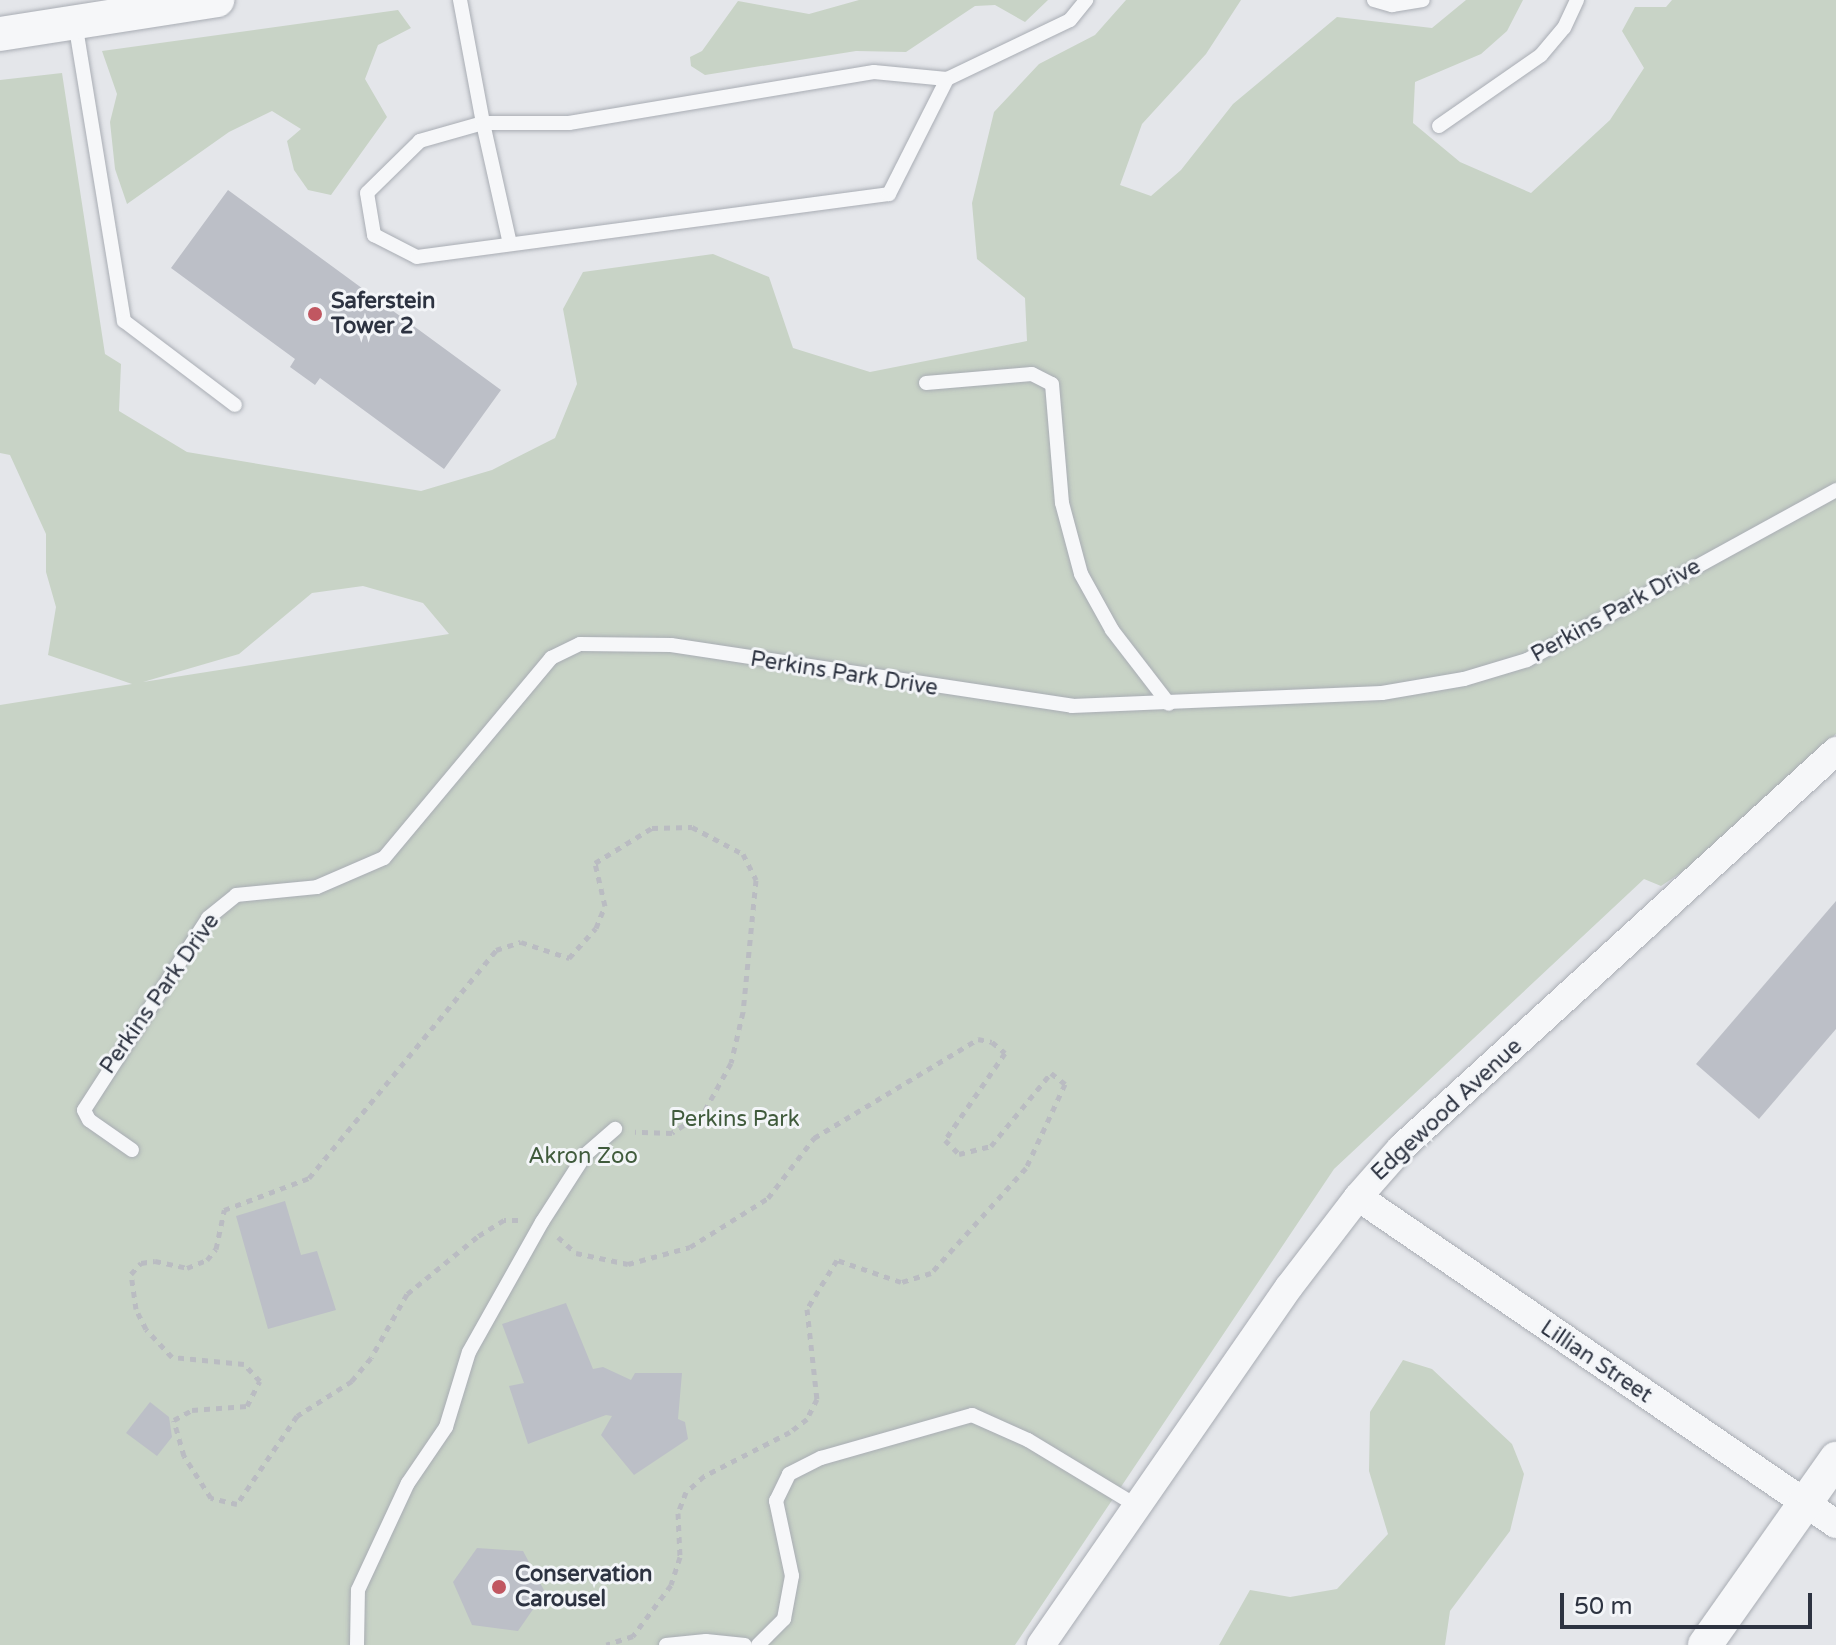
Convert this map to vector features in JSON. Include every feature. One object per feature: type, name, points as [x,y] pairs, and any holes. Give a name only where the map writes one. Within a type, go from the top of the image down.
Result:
[{"type":"street","points":[[0,34],[217,0]]},
{"type":"street","name":"Edgewood Avenue","points":[[1041,1645],[1289,1287],[1358,1197],[1401,1148],[1836,751]]},
{"type":"street","name":"Lillian Street","points":[[1358,1197],[1836,1524]]},
{"type":"street","points":[[1705,1645],[1836,1459]]},
{"type":"lane","points":[[460,0],[510,244]]},
{"type":"lane","points":[[947,79],[889,194],[417,257],[374,235],[367,193],[420,141],[483,123],[569,123],[874,72],[947,79],[1070,20],[1086,0]]},
{"type":"lane","points":[[1374,0],[1392,5],[1423,0]]},
{"type":"lane","points":[[1439,126],[1541,55],[1564,28],[1577,0]]},
{"type":"lane","points":[[75,22],[124,321],[235,405]]},
{"type":"lane","points":[[926,383],[1032,374],[1052,384],[1062,503],[1081,574],[1112,630],[1169,704]]},
{"type":"lane","name":"Perkins Park Drive","points":[[132,1150],[89,1120],[84,1110],[208,918],[236,895],[317,887],[384,858],[551,658],[580,644],[671,645],[1028,702],[1169,704],[1382,693],[1498,671],[1582,634],[1836,490]]},
{"type":"lane","points":[[357,1645],[358,1590],[408,1483],[446,1427],[469,1352],[542,1222],[585,1155],[615,1129]]},
{"type":"lane","points":[[758,1645],[784,1619],[792,1576],[776,1501],[789,1474],[821,1458],[972,1415],[1028,1440],[1137,1506]]},
{"type":"lane","points":[[666,1645],[706,1641],[745,1645]]},
{"type":"path","points":[[606,1645],[633,1636],[671,1585],[680,1557],[678,1513],[686,1492],[704,1476],[790,1432],[807,1419],[817,1399],[807,1309],[837,1260],[901,1282],[931,1273],[1026,1168],[1065,1084],[1051,1073],[991,1146],[959,1154],[945,1140],[1005,1053],[992,1042],[978,1039],[814,1138],[768,1198],[690,1247],[628,1264],[576,1253],[542,1222],[504,1220],[407,1294],[371,1358],[352,1381],[297,1416],[280,1436],[237,1504],[211,1498],[184,1456],[174,1420],[192,1410],[247,1406],[260,1381],[244,1364],[172,1357],[146,1329],[130,1289],[131,1274],[141,1263],[155,1261],[187,1268],[207,1260],[216,1249],[224,1210],[309,1178],[496,950],[521,942],[569,958],[596,928],[605,906],[595,863],[652,828],[692,827],[743,854],[756,880],[743,1012],[731,1063],[719,1092],[689,1125],[661,1133],[615,1129]]},
{"type":"green space","points":[[859,0],[1048,0],[1025,22],[995,5],[975,6],[906,52],[856,51],[705,75],[691,66],[690,57],[702,51],[738,1],[809,14]]},
{"type":"green space","name":"Perkins Park","points":[[1126,0],[1241,0],[1206,54],[1142,124],[1120,185],[1151,196],[1181,170],[1233,104],[1337,17],[1432,28],[1466,0],[1523,0],[1507,31],[1481,54],[1415,82],[1413,123],[1460,162],[1531,193],[1610,120],[1644,68],[1622,31],[1635,7],[1666,7],[1672,0],[1836,0],[1836,734],[1685,870],[1661,886],[1644,879],[1334,1169],[1015,1645],[0,1645],[0,705],[132,684],[48,655],[56,607],[46,572],[46,534],[10,455],[0,453],[0,80],[62,73],[105,354],[121,364],[119,411],[187,452],[421,491],[492,470],[555,438],[577,384],[563,309],[583,272],[713,254],[769,277],[793,348],[870,372],[1027,341],[1025,298],[977,259],[972,203],[994,112],[1039,64],[1095,35]],"holes":[[[363,586],[423,603],[449,634],[143,682],[239,654],[312,593]]]},
{"type":"green space","points":[[398,10],[411,28],[378,45],[365,79],[387,117],[331,195],[308,190],[294,170],[287,141],[301,129],[272,111],[229,132],[127,204],[115,169],[110,122],[117,94],[102,51]]},
{"type":"green space","points":[[1403,1360],[1432,1369],[1512,1444],[1524,1474],[1510,1531],[1450,1611],[1445,1645],[1219,1645],[1250,1590],[1290,1597],[1337,1589],[1388,1534],[1369,1471],[1370,1412]]},
{"type":"building","name":"Saferstein Tower 2","points":[[228,190],[501,390],[444,469],[320,378],[315,385],[290,367],[295,359],[171,268]]},
{"type":"building","points":[[1836,901],[1836,1029],[1759,1119],[1696,1064]]},
{"type":"building","points":[[285,1201],[301,1255],[317,1251],[336,1310],[268,1329],[236,1216]]},
{"type":"building","points":[[566,1303],[593,1369],[603,1367],[631,1380],[635,1373],[682,1373],[678,1419],[685,1422],[688,1439],[634,1475],[601,1435],[612,1416],[606,1415],[528,1444],[509,1386],[524,1383],[502,1324]]},
{"type":"building","points":[[150,1402],[169,1417],[172,1437],[157,1456],[126,1433]]},
{"type":"building","name":"Conservation Carousel","points":[[477,1548],[523,1551],[545,1592],[518,1631],[472,1625],[453,1582]]},
{"type":"place","name":"Saferstein Tower 2","points":[[315,314]]},
{"type":"place","name":"Conservation Carousel","points":[[499,1587]]},
{"type":"park label","name":"Akron Zoo","points":[[583,1157]]}]
